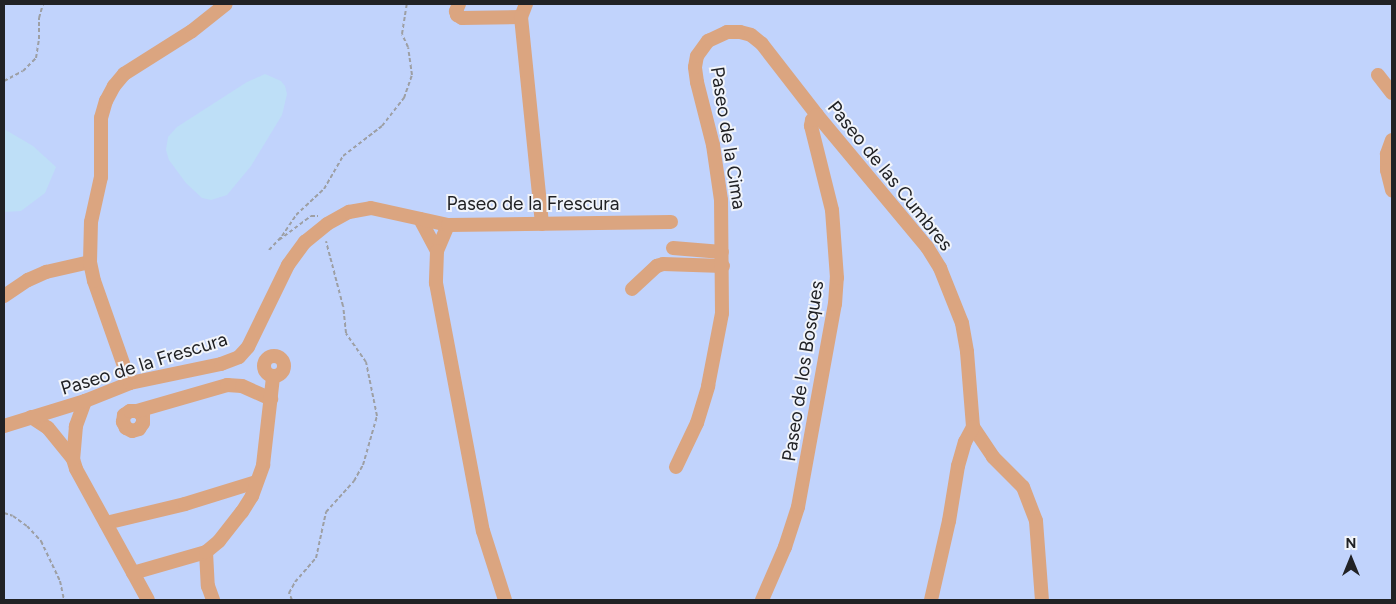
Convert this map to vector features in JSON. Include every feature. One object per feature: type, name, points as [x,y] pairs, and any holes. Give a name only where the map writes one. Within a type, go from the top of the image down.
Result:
[{"type":"street","points":[[130,383],[94,281],[90,262],[91,222],[101,177],[101,118],[106,101],[114,86],[124,74],[192,32],[226,4]]},
{"type":"street","points":[[459,4],[456,11],[457,15],[462,18],[523,10],[542,224]]},
{"type":"street","name":"Paseo de las Cumbres","points":[[727,32],[740,32],[751,35],[762,44],[817,115],[927,247],[940,268],[962,323],[967,352],[973,427],[993,457],[1022,487],[1030,500],[1039,539],[1042,600]]},
{"type":"street","name":"Paseo de la Cima","points":[[676,467],[697,423],[708,386],[722,313],[721,200],[714,154],[695,67],[698,56],[708,41],[727,32]]},
{"type":"street","points":[[1378,75],[1392,93]]},
{"type":"street","name":"Paseo de los Bosques","points":[[762,600],[782,554],[798,508],[835,304],[837,278],[832,210],[811,126],[812,120],[817,115]]},
{"type":"street","points":[[1392,140],[1387,154],[1387,170],[1392,190]]},
{"type":"street","name":"Paseo de la Frescura","points":[[4,426],[85,401],[130,383],[221,364],[239,357],[248,348],[288,265],[305,242],[324,226],[349,212],[371,208],[448,225],[671,222]]},
{"type":"street","points":[[420,219],[437,251]]},
{"type":"street","points":[[448,225],[437,251],[436,283],[483,531],[505,600]]},
{"type":"street","points":[[673,248],[723,259]]},
{"type":"street","points":[[632,289],[656,266],[723,259]]},
{"type":"street","points":[[4,296],[28,280],[46,272],[90,262]]},
{"type":"street","points":[[133,573],[206,552],[219,541],[242,512],[252,496],[263,464],[273,376]]},
{"type":"street","points":[[138,411],[227,386],[242,386],[271,399]]},
{"type":"street","points":[[85,401],[76,426],[73,459],[76,470],[148,600]]},
{"type":"street","points":[[31,417],[48,428],[73,459]]},
{"type":"street","points":[[931,600],[949,521],[958,466],[965,442],[973,427]]},
{"type":"street","points":[[106,523],[185,504],[256,482]]},
{"type":"street","points":[[206,552],[208,586],[213,600]]},
{"type":"path","points":[[4,81],[23,71],[36,58],[39,39],[39,18],[43,4]]},
{"type":"path","points":[[279,240],[296,215],[324,189],[343,156],[382,126],[404,98],[412,75],[408,48],[402,34],[406,4]]},
{"type":"path","points":[[269,250],[311,216],[316,215],[320,218],[324,226],[343,306],[346,333],[366,362],[377,416],[364,465],[354,481],[326,512],[316,558],[295,582],[289,593],[292,600]]},
{"type":"path","points":[[4,513],[27,526],[41,541],[60,581],[64,600]]},
{"type":"shaded area","points":[[4,4],[1392,4],[1392,600],[4,600]]},
{"type":"shaded area","points":[[265,74],[281,81],[285,86],[287,94],[282,115],[251,166],[227,195],[211,200],[202,198],[186,183],[169,160],[166,150],[168,137],[177,127],[247,82]]},
{"type":"shaded area","points":[[4,129],[33,146],[56,167],[45,193],[21,211],[4,212]]}]
